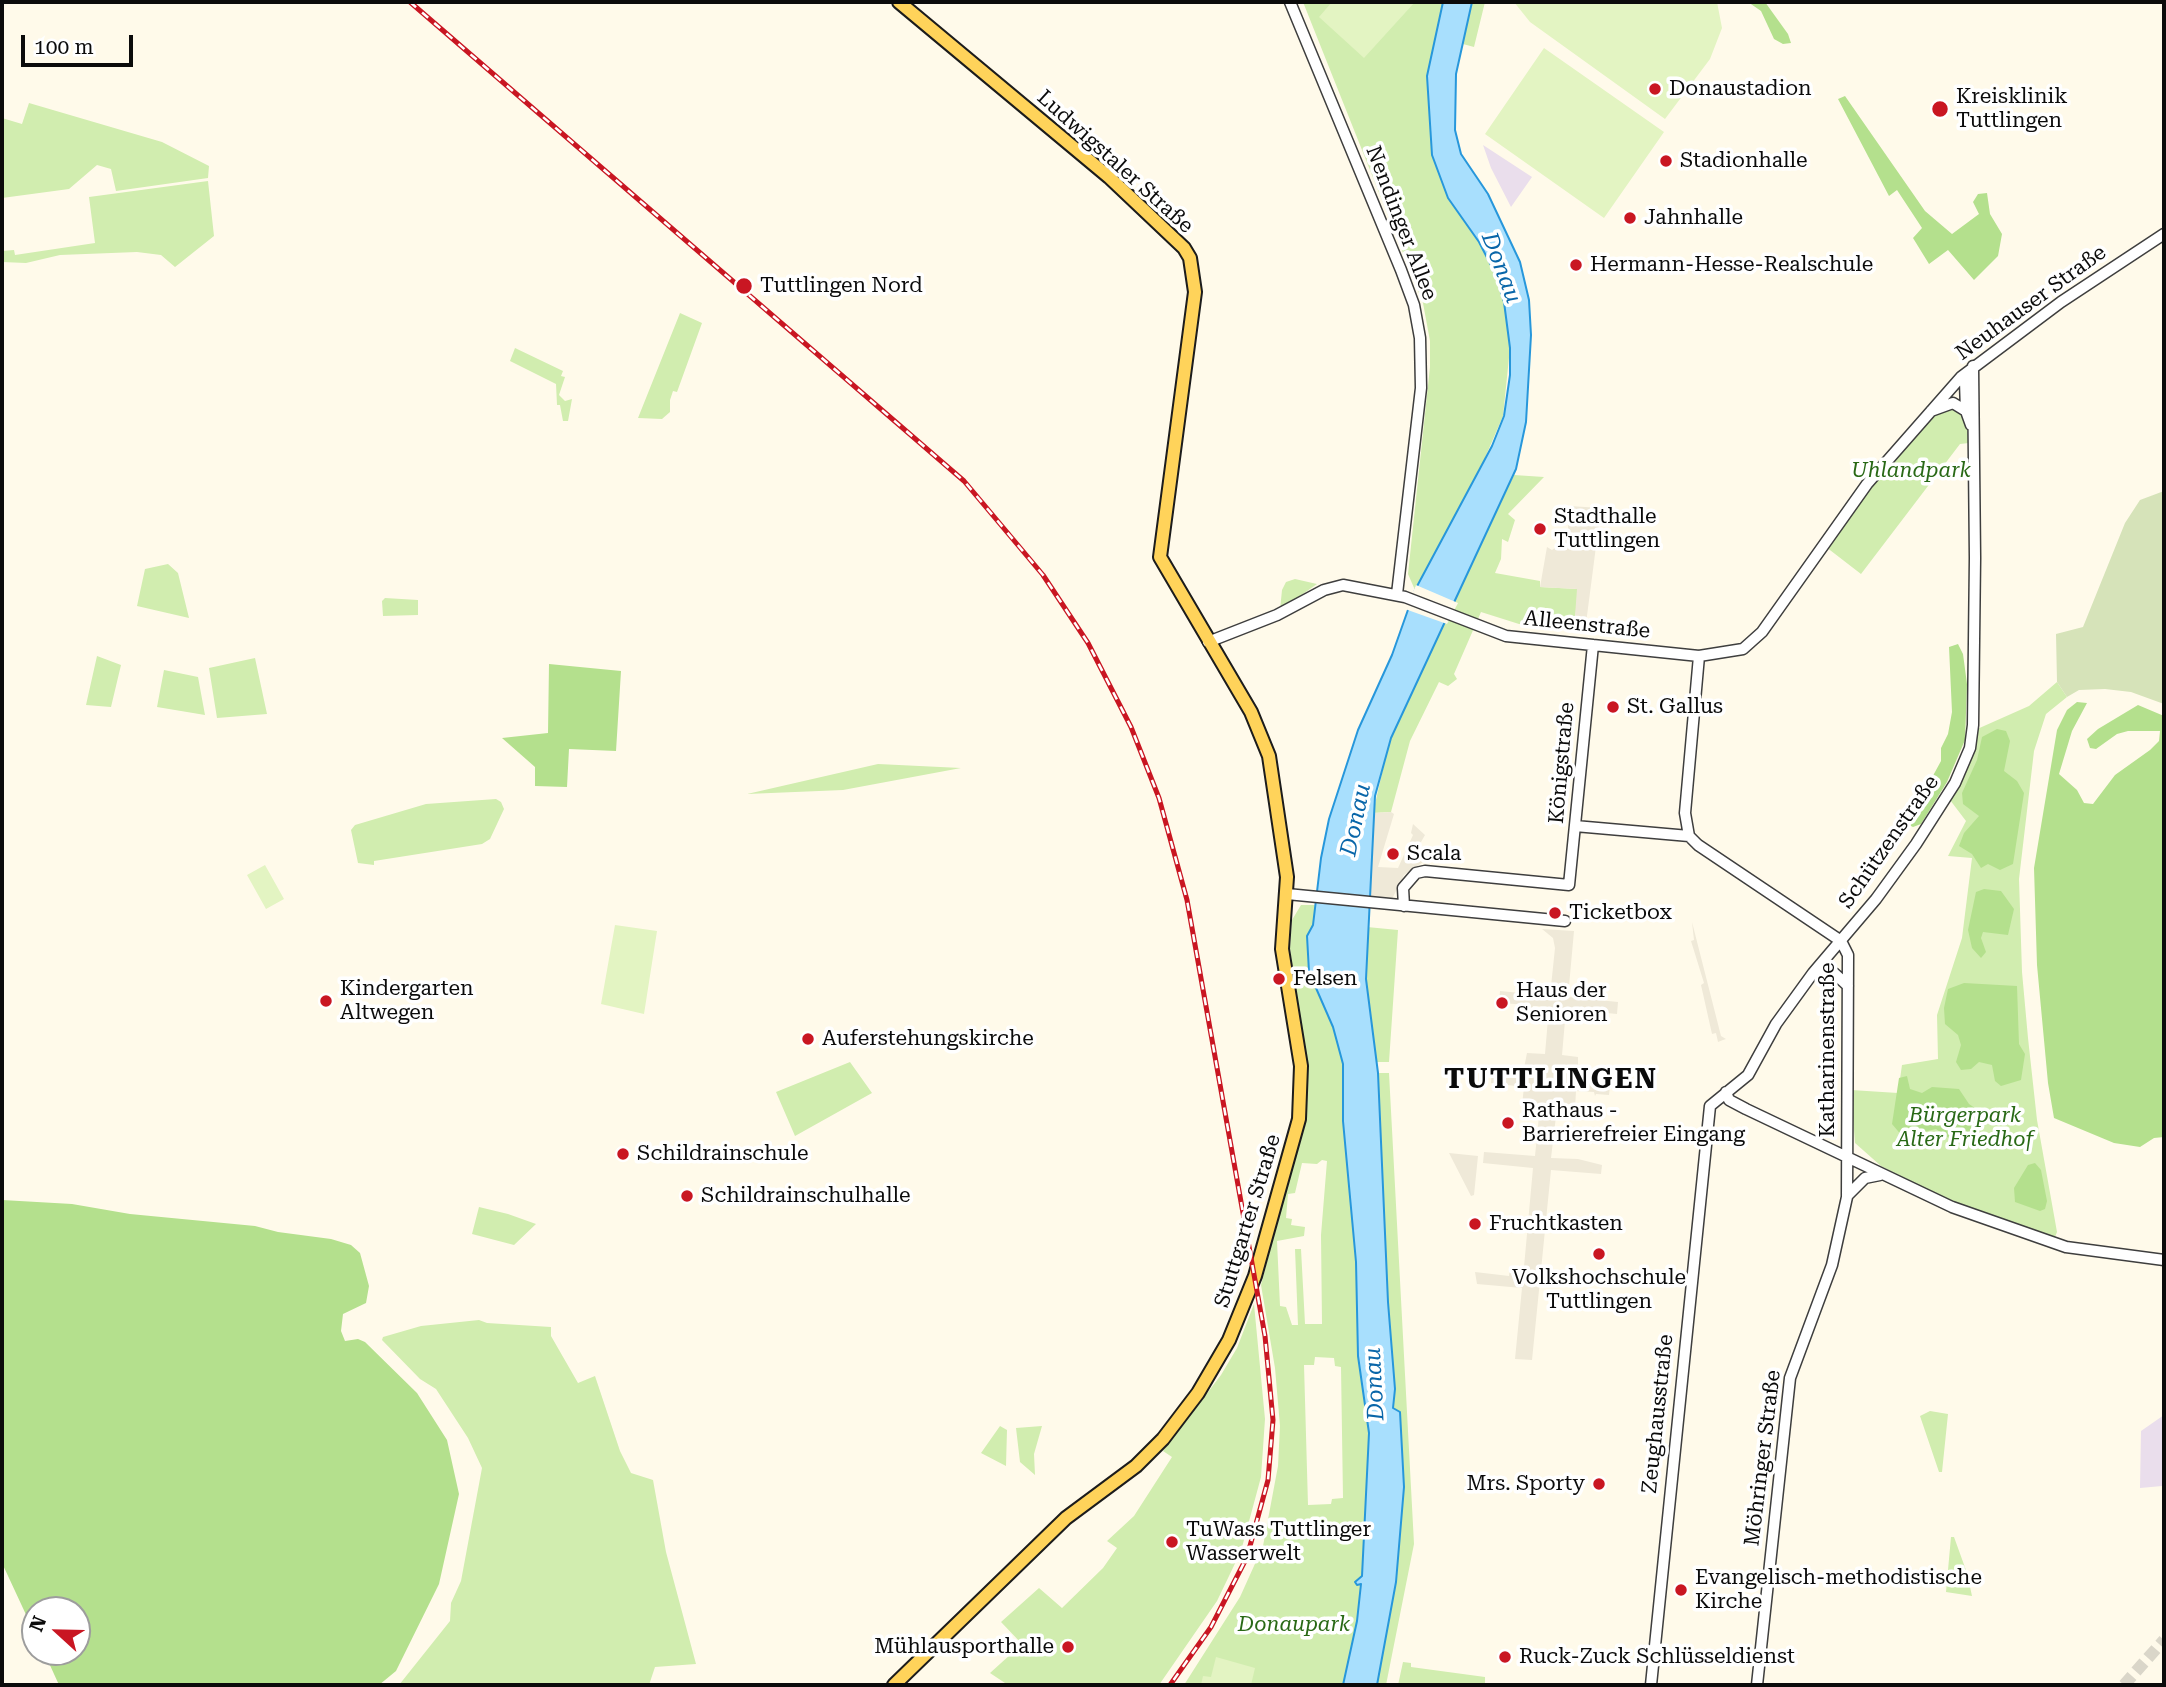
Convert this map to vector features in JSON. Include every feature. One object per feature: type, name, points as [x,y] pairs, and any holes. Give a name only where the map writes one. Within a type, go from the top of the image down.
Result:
[{"type":"main road","name":"Ludwigstaler Straße","points":[[899,2],[1109,177],[1184,248],[1190,258],[1195,292],[1160,557],[1251,712],[1269,756],[1281,830],[1287,894]]},
{"type":"main road","name":"Stuttgarter Straße","points":[[894,1685],[1066,1518],[1136,1466],[1163,1438],[1198,1393],[1229,1340],[1255,1276],[1299,1119],[1301,1066],[1282,949],[1287,894]]},
{"type":"street","name":"Nendinger Allee","points":[[1290,2],[1396,258],[1416,316],[1420,338],[1421,388],[1397,594]]},
{"type":"street","name":"Neuhauser Straße","points":[[1699,656],[1732,653],[1756,640],[1867,484],[1928,411],[1973,366],[2061,302],[2164,234]]},
{"type":"street","name":"Schützenstraße","points":[[1710,1106],[1748,1074],[1776,1024],[1813,972],[1858,921],[1916,844],[1948,796],[1970,748],[1973,725],[1975,558],[1971,425],[1973,366]]},
{"type":"street","name":"Schützenstraße","points":[[1961,377],[1965,381],[1966,411],[1971,425]]},
{"type":"street","points":[[1928,411],[1953,403],[1966,411]]},
{"type":"street","name":"Alleenstraße","points":[[1208,642],[1277,615],[1324,590],[1343,584],[1410,598],[1506,636],[1699,656]]},
{"type":"street","name":"Königstraße","points":[[1404,906],[1403,888],[1416,873],[1569,885],[1592,645]]},
{"type":"street","points":[[1699,656],[1685,806],[1689,836],[1698,845],[1841,941]]},
{"type":"street","points":[[1575,826],[1689,836]]},
{"type":"street","points":[[1287,894],[1564,921]]},
{"type":"street","points":[[1848,955],[1858,921]]},
{"type":"street","name":"Katharinenstraße","points":[[1841,941],[1848,955],[1849,986],[1845,1115],[1848,1160]]},
{"type":"street","points":[[1813,972],[1834,973],[1849,986]]},
{"type":"street","points":[[1726,1092],[1733,1102],[1934,1200],[2066,1247],[2164,1260]]},
{"type":"street","name":"Zeughausstraße","points":[[1651,1685],[1710,1106]]},
{"type":"street","name":"Möhringer Straße","points":[[1757,1685],[1790,1378],[1832,1265],[1847,1197],[1848,1160]]},
{"type":"street","points":[[1847,1197],[1865,1178],[1882,1175]]},
{"type":"shaded area","points":[[1483,145],[1532,177],[1511,207],[1491,168]]},
{"type":"shaded area","points":[[1569,506],[1601,508],[1585,631],[1574,630],[1577,589],[1540,587],[1547,547],[1552,550],[1572,535],[1568,528]]},
{"type":"shaded area","points":[[1373,813],[1394,814],[1378,867],[1398,868],[1413,835],[1413,824],[1425,835],[1413,856],[1423,862],[1404,875],[1392,899],[1369,898]]},
{"type":"shaded area","points":[[1692,922],[1721,1036],[1726,1039],[1718,1042],[1716,1033],[1712,1034],[1701,985],[1704,983],[1691,941],[1694,940]]},
{"type":"shaded area","points":[[1542,929],[1574,931],[1568,997],[1618,1002],[1617,1014],[1566,1009],[1562,1055],[1578,1057],[1578,1075],[1611,1078],[1609,1095],[1595,1096],[1594,1092],[1576,1091],[1575,1109],[1557,1108],[1551,1158],[1578,1159],[1602,1165],[1601,1174],[1551,1170],[1532,1360],[1515,1359],[1522,1288],[1477,1284],[1475,1272],[1509,1276],[1510,1267],[1524,1267],[1533,1168],[1483,1163],[1484,1152],[1535,1156],[1540,1106],[1522,1105],[1524,1087],[1491,1083],[1492,1067],[1524,1068],[1527,1053],[1545,1054],[1549,1007],[1533,1006],[1531,1012],[1531,1005],[1499,1003],[1500,991],[1550,996],[1555,948],[1553,938]]},
{"type":"shaded area","points":[[1449,1153],[1478,1156],[1474,1195],[1471,1196]]},
{"type":"shaded area","points":[[2164,1415],[2164,1507],[2162,1486],[2140,1488],[2141,1431]]},
{"type":"green space","points":[[1303,2],[1443,2],[1427,76],[1432,155],[1448,198],[1479,242],[1495,273],[1504,302],[1510,348],[1503,416],[1469,495],[1415,590],[1408,574],[1430,367],[1430,341],[1423,303]]},
{"type":"green space","points":[[1332,2],[1415,2],[1364,58],[1319,17]]},
{"type":"green space","points":[[1472,2],[1485,2],[1474,47],[1463,44]]},
{"type":"green space","name":"Donaustadion","points":[[1514,2],[1717,2],[1722,28],[1710,59],[1665,119],[1530,22]]},
{"type":"green space","points":[[1748,2],[1765,2],[1788,34],[1791,43],[1783,44],[1774,39],[1761,11]]},
{"type":"green space","points":[[1544,48],[1664,132],[1604,218],[1485,134]]},
{"type":"green space","points":[[1845,96],[1925,211],[1952,234],[1979,214],[1973,202],[1978,194],[1987,193],[1990,214],[2002,234],[1998,256],[1974,280],[1948,250],[1929,264],[1913,238],[1922,228],[1897,190],[1889,196],[1838,99]]},
{"type":"green space","points":[[29,103],[162,142],[209,166],[208,178],[116,191],[111,169],[97,165],[69,189],[2,198],[2,118],[22,124]]},
{"type":"green space","points":[[208,181],[214,236],[175,267],[161,255],[137,252],[60,255],[26,263],[2,262],[2,251],[14,250],[15,255],[95,243],[89,197]]},
{"type":"green space","points":[[680,313],[702,323],[677,392],[673,391],[670,412],[662,419],[638,418]]},
{"type":"green space","points":[[515,348],[563,371],[561,376],[565,377],[559,395],[565,401],[572,399],[568,421],[563,421],[560,405],[557,405],[556,384],[510,361]]},
{"type":"green space","name":"Uhlandpark","points":[[1949,406],[1966,416],[1969,443],[1960,444],[1861,574],[1826,547],[1922,423]]},
{"type":"green space","points":[[1514,475],[1544,477],[1508,514],[1515,520],[1508,542],[1502,539],[1501,559],[1495,573],[1540,581],[1540,587],[1578,589],[1574,630],[1519,624],[1481,612],[1454,674],[1457,679],[1448,686],[1439,682],[1410,741],[1391,812],[1373,813],[1390,738]]},
{"type":"green space","points":[[2164,491],[2164,704],[2131,692],[2105,689],[2079,690],[2067,697],[2057,682],[2056,634],[2083,627],[2125,523],[2140,500]]},
{"type":"green space","points":[[168,564],[178,573],[189,618],[137,606],[145,569]]},
{"type":"green space","points":[[1295,579],[1317,584],[1280,610],[1282,590],[1286,582]]},
{"type":"green space","points":[[385,598],[418,600],[418,615],[383,616],[382,601]]},
{"type":"green space","points":[[1958,644],[1963,654],[1967,684],[1965,740],[1947,782],[1921,824],[1913,827],[1909,825],[1911,816],[1941,761],[1941,748],[1948,734],[1952,712],[1949,647]]},
{"type":"green space","points":[[97,656],[121,665],[111,707],[86,705]]},
{"type":"green space","points":[[255,658],[267,714],[217,718],[209,668]]},
{"type":"green space","points":[[549,664],[621,671],[616,751],[569,749],[567,787],[535,786],[535,767],[502,738],[548,733]]},
{"type":"green space","points":[[164,670],[198,677],[205,715],[157,707]]},
{"type":"green space","name":"Bürgerpark Alter Friedhof","points":[[2057,682],[2067,697],[2046,714],[2034,751],[2019,879],[2022,972],[2028,1038],[2037,1120],[2057,1232],[2055,1237],[1944,1198],[1881,1166],[1855,1143],[1851,1090],[1898,1093],[1902,1065],[1938,1059],[1937,1015],[1962,938],[1972,858],[1948,856],[1966,821],[1950,800],[1971,761],[1975,730],[2029,706]]},
{"type":"green space","points":[[2077,702],[2087,703],[2072,731],[2059,774],[2077,790],[2084,803],[2093,804],[2115,775],[2150,750],[2159,741],[2160,731],[2128,731],[2117,734],[2096,749],[2090,748],[2087,739],[2098,729],[2138,705],[2164,716],[2164,1137],[2154,1138],[2140,1147],[2114,1143],[2054,1118],[2048,1083],[2037,965],[2034,868],[2057,730],[2067,710]]},
{"type":"green space","points":[[1997,729],[2006,731],[2010,741],[2004,771],[2017,781],[2024,793],[2013,864],[2000,870],[1988,864],[1981,868],[1972,854],[1959,846],[1964,833],[1979,816],[1963,804],[1962,793],[1977,760],[1982,737]]},
{"type":"green space","points":[[878,764],[961,768],[843,790],[747,794]]},
{"type":"green space","points":[[496,799],[504,809],[490,839],[482,844],[374,861],[374,865],[358,863],[351,830],[355,825],[426,804]]},
{"type":"green space","points":[[265,865],[284,899],[266,909],[247,875]]},
{"type":"green space","points":[[1984,889],[2001,891],[2014,909],[2008,935],[1983,932],[1981,938],[1986,952],[1981,958],[1972,948],[1968,930],[1976,892]]},
{"type":"green space","name":"Donaupark","points":[[1301,905],[1315,905],[1313,925],[1307,936],[1309,972],[1333,1027],[1343,1064],[1343,1121],[1356,1262],[1358,1356],[1369,1433],[1362,1576],[1355,1582],[1361,1583],[1357,1621],[1343,1685],[1184,1685],[1240,1597],[1263,1546],[1278,1466],[1280,1426],[1275,1368],[1261,1285],[1304,1121],[1306,1073],[1290,948],[1292,920]],"holes":[[[1322,1160],[1327,1161],[1321,1235],[1322,1324],[1305,1324],[1301,1249],[1295,1249],[1298,1325],[1292,1325],[1286,1307],[1280,1306],[1277,1241],[1304,1236],[1305,1227],[1291,1225],[1292,1219],[1286,1218],[1288,1194],[1295,1193],[1302,1163],[1317,1164]],[[1315,1357],[1334,1358],[1335,1366],[1341,1367],[1343,1498],[1332,1499],[1331,1504],[1308,1505],[1304,1365],[1314,1365]]]},
{"type":"green space","points":[[615,925],[657,931],[644,1014],[601,1004]]},
{"type":"green space","points":[[1367,927],[1398,930],[1389,1062],[1376,1062],[1366,979]]},
{"type":"green space","points":[[1964,983],[2017,986],[2019,1044],[2025,1054],[2021,1080],[2001,1086],[1995,1081],[1992,1065],[1979,1062],[1971,1069],[1961,1070],[1956,1062],[1961,1045],[1958,1035],[1945,1024],[1944,1008],[1948,989]]},
{"type":"green space","points":[[850,1062],[872,1093],[795,1136],[776,1092]]},
{"type":"green space","points":[[1378,1073],[1389,1073],[1414,1544],[1386,1685],[1377,1685],[1396,1582],[1404,1487],[1400,1412],[1393,1408],[1395,1389],[1388,1302]]},
{"type":"green space","points":[[1907,1076],[1910,1089],[1922,1093],[1932,1087],[1959,1089],[1969,1104],[1985,1115],[1981,1127],[1970,1138],[1956,1143],[1936,1129],[1903,1137],[1892,1124],[1899,1078]]},
{"type":"green space","points":[[2035,1163],[2041,1170],[2047,1201],[2045,1209],[2040,1211],[2015,1202],[2014,1188],[2028,1165]]},
{"type":"green space","points":[[2,1200],[72,1204],[130,1214],[255,1226],[331,1239],[351,1245],[360,1253],[369,1286],[366,1303],[343,1314],[341,1331],[345,1341],[358,1339],[365,1342],[417,1393],[447,1440],[459,1494],[439,1584],[396,1671],[379,1685],[59,1685],[50,1666],[91,1666],[91,1596],[21,1596],[21,1604],[2,1563]]},
{"type":"green space","points":[[479,1207],[536,1224],[514,1245],[472,1234]]},
{"type":"green space","points":[[1254,1304],[1265,1419],[1261,1477],[1241,1551],[1217,1601],[1159,1685],[1008,1685],[990,1673],[1022,1644],[1001,1622],[1039,1588],[1062,1608],[1103,1568],[1117,1548],[1107,1541],[1134,1516],[1172,1457],[1163,1451],[1221,1375],[1237,1348]]},
{"type":"green space","points":[[479,1320],[487,1323],[551,1327],[551,1336],[578,1383],[595,1376],[620,1451],[631,1473],[653,1480],[666,1552],[696,1664],[655,1667],[649,1685],[399,1685],[450,1621],[451,1603],[461,1581],[482,1468],[468,1438],[436,1389],[420,1379],[382,1340],[383,1337],[421,1326]]},
{"type":"green space","points":[[1930,1411],[1948,1414],[1942,1472],[1939,1472],[1920,1416]]},
{"type":"green space","points":[[1000,1426],[1007,1430],[1006,1466],[981,1453]]},
{"type":"green space","points":[[1042,1426],[1034,1454],[1035,1475],[1020,1462],[1016,1428]]},
{"type":"green space","points":[[1951,1537],[1954,1537],[1967,1573],[1972,1596],[1946,1592]]},
{"type":"green space","points":[[1216,1657],[1255,1668],[1251,1685],[1201,1685],[1203,1676],[1211,1677]]},
{"type":"green space","points":[[1403,1662],[1411,1663],[1411,1667],[1485,1677],[1485,1685],[1398,1685]]},
{"type":"water","name":"Donau","points":[[1443,2],[1472,2],[1456,74],[1455,130],[1461,154],[1488,194],[1520,262],[1529,300],[1531,335],[1526,422],[1516,469],[1391,738],[1375,796],[1366,979],[1378,1073],[1388,1302],[1395,1389],[1393,1408],[1400,1412],[1404,1487],[1396,1582],[1377,1685],[1343,1685],[1357,1621],[1361,1584],[1357,1585],[1355,1582],[1362,1576],[1369,1433],[1358,1356],[1356,1262],[1343,1121],[1343,1064],[1333,1027],[1309,972],[1307,936],[1313,925],[1329,819],[1358,730],[1392,655],[1415,590],[1492,446],[1504,416],[1510,375],[1510,348],[1504,302],[1495,273],[1479,242],[1448,198],[1432,155],[1427,76]]},
{"type":"pier","points":[[1416,585],[1458,603],[1447,624],[1405,609]]},
{"type":"tunnel","points":[[2124,1685],[2164,1640]]},
{"type":"railway","points":[[410,2],[964,481],[1043,575],[1088,643],[1131,727],[1159,798],[1187,900],[1265,1336],[1273,1420],[1268,1480],[1247,1557],[1211,1627],[1170,1685]]},
{"type":"place","name":"Donaustadion","points":[[1655,89]]},
{"type":"place","name":"Kreisklinik Tuttlingen","points":[[1940,109]]},
{"type":"place","name":"Stadionhalle","points":[[1666,161]]},
{"type":"place","name":"Jahnhalle","points":[[1630,218]]},
{"type":"place","name":"Hermann-Hesse-Realschule","points":[[1576,265]]},
{"type":"place","name":"Tuttlingen Nord","points":[[744,286]]},
{"type":"place","name":"Stadthalle Tuttlingen","points":[[1540,529]]},
{"type":"place","name":"St. Gallus","points":[[1613,707]]},
{"type":"place","name":"Scala","points":[[1393,854]]},
{"type":"place","name":"Ticketbox","points":[[1555,913]]},
{"type":"place","name":"Felsen","points":[[1279,979]]},
{"type":"place","name":"Kindergarten Altwegen","points":[[326,1001]]},
{"type":"place","name":"Haus der Senioren","points":[[1502,1003]]},
{"type":"place","name":"Auferstehungskirche","points":[[808,1039]]},
{"type":"place","name":"Rathaus - Barrierefreier Eingang","points":[[1508,1123]]},
{"type":"place","name":"Schildrainschule","points":[[623,1154]]},
{"type":"place","name":"Schildrainschulhalle","points":[[687,1196]]},
{"type":"place","name":"Fruchtkasten","points":[[1475,1224]]},
{"type":"place","name":"Volkshochschule Tuttlingen","points":[[1599,1254]]},
{"type":"place","name":"Mrs. Sporty","points":[[1599,1484]]},
{"type":"place","name":"TuWass Tuttlinger Wasserwelt","points":[[1172,1542]]},
{"type":"place","name":"Evangelisch-methodistische Kirche","points":[[1681,1590]]},
{"type":"place","name":"Mühlausporthalle","points":[[1068,1647]]},
{"type":"place","name":"Ruck-Zuck Schlüsseldienst","points":[[1505,1657]]},
{"type":"district","name":"TUTTLINGEN","points":[[1551,1080]]}]
